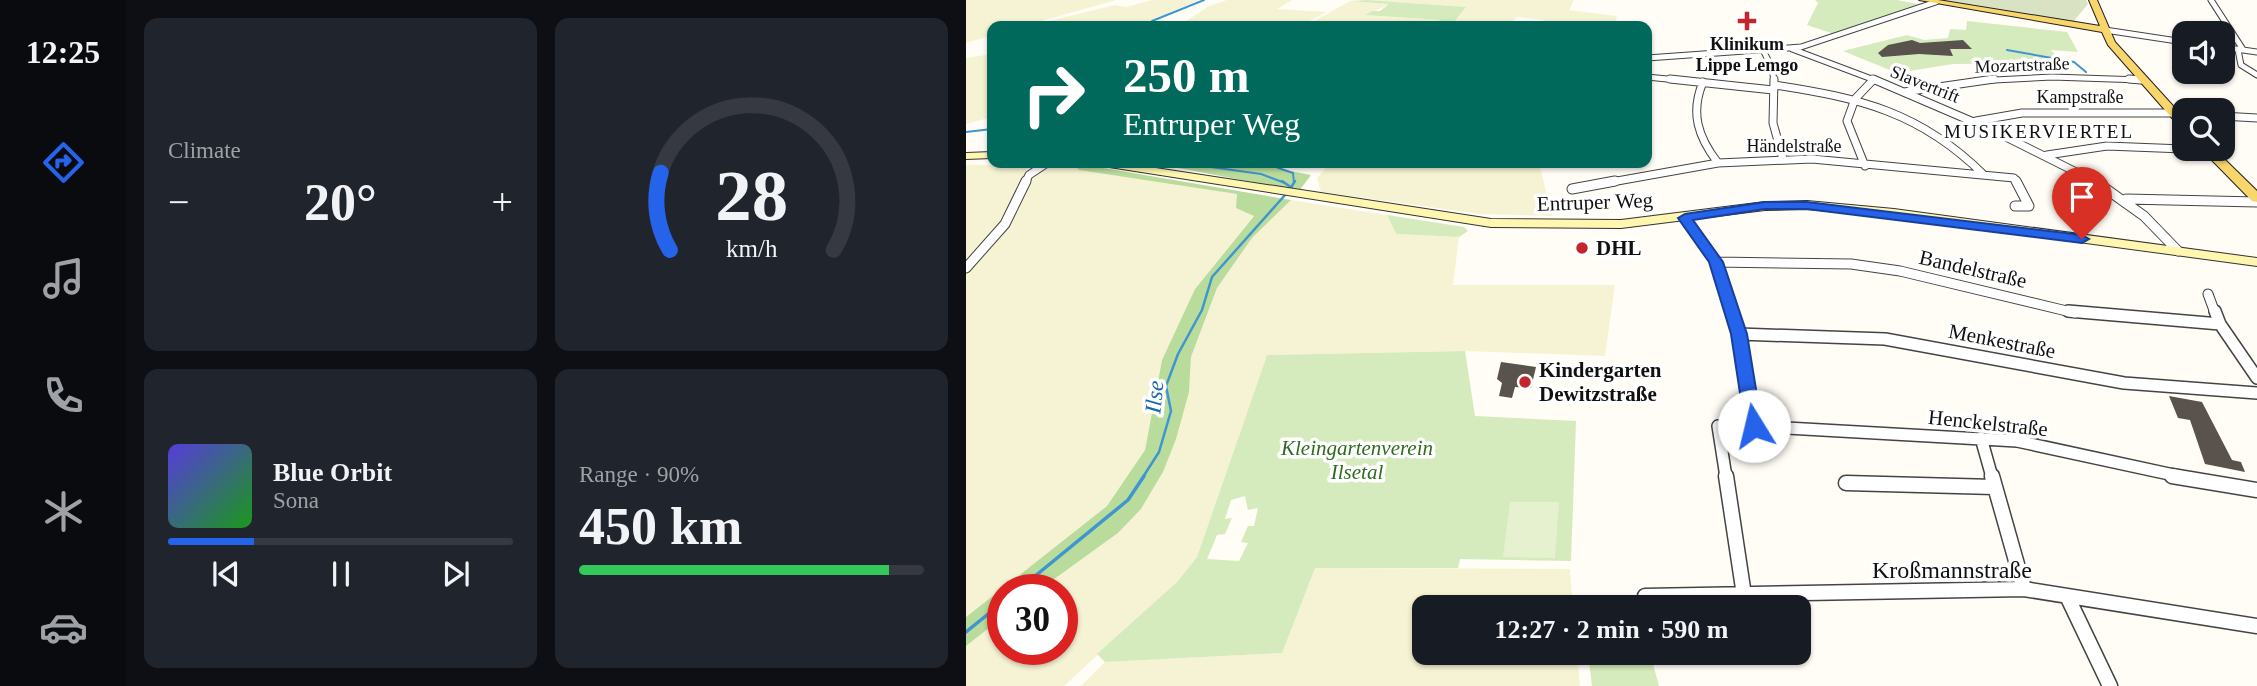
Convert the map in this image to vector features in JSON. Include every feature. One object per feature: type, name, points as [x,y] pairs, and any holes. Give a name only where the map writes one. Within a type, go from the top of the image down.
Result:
[{"type":"main road","points":[[1915,0],[1973,7],[2105,30]]},
{"type":"main road","points":[[2093,0],[2110,43],[2141,80],[2172,108]]},
{"type":"main road","points":[[966,156],[987,155]]},
{"type":"main road","points":[[2219,161],[2257,200]]},
{"type":"main road","name":"Entruper Weg","points":[[1133,168],[1504,224],[1590,225],[1685,218],[1765,206],[1807,205],[1894,213],[2257,262]]},
{"type":"street","points":[[2211,0],[2240,49],[2241,65],[2257,75]]},
{"type":"street","points":[[1652,58],[1792,48],[1913,12],[1930,1]]},
{"type":"street","points":[[2105,30],[2172,40]]},
{"type":"street","name":"Slavertrift","points":[[1792,48],[1976,121],[2047,155],[2126,199],[2178,251]]},
{"type":"street","points":[[2235,48],[2257,52]]},
{"type":"street","points":[[1764,52],[1772,64],[1772,125],[1783,159]]},
{"type":"street","points":[[1652,77],[1774,88],[1855,99],[1884,106],[1927,125],[1962,151],[1983,174]]},
{"type":"street","name":"Mozartstraße","points":[[1904,92],[1953,81],[2002,77],[2141,80]]},
{"type":"street","points":[[1865,166],[1847,121],[1855,99],[1873,80]]},
{"type":"street","points":[[1703,82],[1695,105],[1696,127],[1718,163]]},
{"type":"street","name":"Kampstraße","points":[[1976,121],[2022,113],[2172,113]]},
{"type":"street","points":[[2235,117],[2257,118]]},
{"type":"street","points":[[2047,155],[2107,146],[2172,149]]},
{"type":"street","name":"Händelstraße","points":[[1572,189],[1718,163],[1783,159],[1843,160],[1865,166],[2014,178],[2029,206],[2015,206]]},
{"type":"street","points":[[966,268],[1005,224],[1028,175],[1039,168]]},
{"type":"street","points":[[1644,168],[1647,174]]},
{"type":"street","points":[[2126,199],[2257,200]]},
{"type":"street","points":[[1685,218],[1716,262],[1739,334],[1754,426]]},
{"type":"street","name":"Bandelstraße","points":[[1716,262],[1804,261],[1851,264],[1900,271],[2077,313],[2220,324]]},
{"type":"street","points":[[2208,294],[2220,324],[2257,378]]},
{"type":"street","name":"Menkestraße","points":[[1739,334],[1885,338],[2124,383],[2257,394]]},
{"type":"street","name":"Henckelstraße","points":[[1744,595],[1718,426],[1981,438],[2030,443],[2146,471],[2257,490]]},
{"type":"street","points":[[1981,438],[2024,589]]},
{"type":"street","points":[[1846,483],[1994,487]]},
{"type":"street","name":"Kroßmannstraße","points":[[1744,595],[2024,589],[2257,625]]},
{"type":"street","points":[[2067,596],[2110,686]]},
{"type":"shaded area","points":[[966,0],[1116,0],[1042,21],[987,21],[987,37],[966,43]]},
{"type":"shaded area","points":[[1152,0],[1198,0],[1150,21],[1049,21],[1115,5],[1126,7]]},
{"type":"shaded area","points":[[1227,0],[1292,0],[1277,9],[1327,12],[1310,21],[1186,21],[1209,6]]},
{"type":"shaded area","points":[[1367,0],[1574,0],[1569,10],[1617,16],[1616,21],[1544,21],[1517,17],[1513,21],[1456,21],[1466,7]]},
{"type":"shaded area","points":[[1350,1],[1390,4],[1366,15],[1442,20],[1441,21],[1314,21]]},
{"type":"shaded area","points":[[987,55],[987,118],[966,124],[966,58]]},
{"type":"shaded area","points":[[966,165],[1028,168],[996,231],[966,264]]},
{"type":"shaded area","points":[[1044,168],[1081,168],[1238,194],[1254,215],[1195,289],[1162,360],[1145,450],[1107,506],[1021,574],[987,574],[987,600],[966,617],[966,273],[1013,220],[1029,178]]},
{"type":"shaded area","points":[[1326,168],[1540,168],[1552,216],[1480,214],[1321,192],[1317,178]]},
{"type":"shaded area","points":[[1291,200],[1387,215],[1396,234],[1459,237],[1453,285],[1615,285],[1605,356],[1465,351],[1267,355],[1197,557],[1177,582],[1064,686],[966,686],[966,646],[987,630],[987,665],[1078,665],[1078,574],[1061,574],[1118,533],[1141,509],[1163,472],[1189,392],[1191,357],[1217,288],[1252,238]]},
{"type":"shaded area","points":[[1314,568],[1570,569],[1572,595],[1412,595],[1412,665],[1578,665],[1580,686],[1081,686],[1105,662],[1281,653]]},
{"type":"green space","points":[[1815,0],[1897,0],[1928,6],[1834,34],[1807,25],[1818,3]]},
{"type":"green space","points":[[1936,0],[2086,0],[2088,4],[2073,22]]},
{"type":"green space","points":[[1350,1],[1466,7],[1455,21],[1440,21],[1365,15],[1380,11],[1389,4]]},
{"type":"green space","points":[[1967,21],[2067,32],[2078,52],[2051,50],[2062,63],[1953,64],[1897,73],[1843,51],[1907,35],[1924,40],[1948,38],[1950,29],[1966,30]]},
{"type":"green space","points":[[1078,168],[1103,168],[1291,200],[1252,238],[1217,288],[1191,357],[1189,392],[1176,439],[1163,472],[1141,509],[1118,533],[1061,574],[1021,574],[1107,506],[1145,450],[1162,360],[1195,289],[1254,216],[1236,208],[1237,194]]},
{"type":"green space","points":[[1178,168],[1274,168],[1311,175],[1299,191]]},
{"type":"green space","points":[[1387,215],[1464,227],[1468,231],[1459,237],[1396,234]]},
{"type":"green space","name":"Kleingartenverein Ilsetal","points":[[1465,351],[1475,416],[1576,421],[1571,561],[1460,559],[1458,568],[1315,568],[1282,653],[1105,662],[1097,654],[1177,582],[1197,557],[1267,355]],"holes":[[[1245,496],[1248,510],[1258,508],[1254,526],[1248,526],[1241,542],[1248,543],[1239,561],[1207,559],[1217,535],[1225,534],[1232,518],[1225,519],[1231,500]]]},
{"type":"green space","points":[[1510,502],[1559,502],[1555,558],[1503,557]]},
{"type":"green space","points":[[987,600],[987,630],[966,646],[966,617]]},
{"type":"green space","points":[[1589,665],[1653,665],[1659,686],[1592,686]]},
{"type":"building","points":[[1912,40],[1920,43],[1963,40],[1972,49],[1950,49],[1953,56],[1919,54],[1882,57],[1878,53],[1888,45]]},
{"type":"building","points":[[1501,362],[1536,367],[1531,388],[1515,387],[1512,398],[1499,396],[1502,383],[1497,379]]},
{"type":"building","points":[[2169,396],[2202,402],[2232,460],[2241,462],[2245,472],[2205,464],[2190,420],[2178,418]]},
{"type":"waterway","points":[[1152,21],[1204,0]]},
{"type":"waterway","points":[[2007,50],[2074,62],[2086,72]]},
{"type":"waterway","name":"Ilse","points":[[966,132],[987,130]]},
{"type":"waterway","points":[[1218,168],[1261,174],[1285,183]]},
{"type":"waterway","name":"Ilse","points":[[1278,168],[1293,173],[1294,183]]},
{"type":"waterway","points":[[1285,183],[1291,187]]},
{"type":"waterway","name":"Ilse","points":[[1291,187],[1294,183]]},
{"type":"waterway","name":"Ilse","points":[[1143,477],[1159,452],[1171,411],[1166,386],[1178,354],[1202,310],[1212,277],[1286,194]]},
{"type":"waterway","name":"Ilse","points":[[1038,574],[1128,500],[1144,476]]},
{"type":"waterway","name":"Ilse","points":[[966,632],[987,615]]},
{"type":"place","name":"Klinikum Lippe Lemgo","points":[[1747,21]]},
{"type":"place","name":"DHL","points":[[1582,248]]},
{"type":"place","name":"Kindergarten Dewitzstraße","points":[[1525,382]]},
{"type":"district","name":"MUSIKERVIERTEL","points":[[2039,131]]},
{"type":"route","points":[[1754,426],[1739,334],[1716,262],[1685,218],[1765,206],[1807,205],[1894,213],[2082,239]]}]
